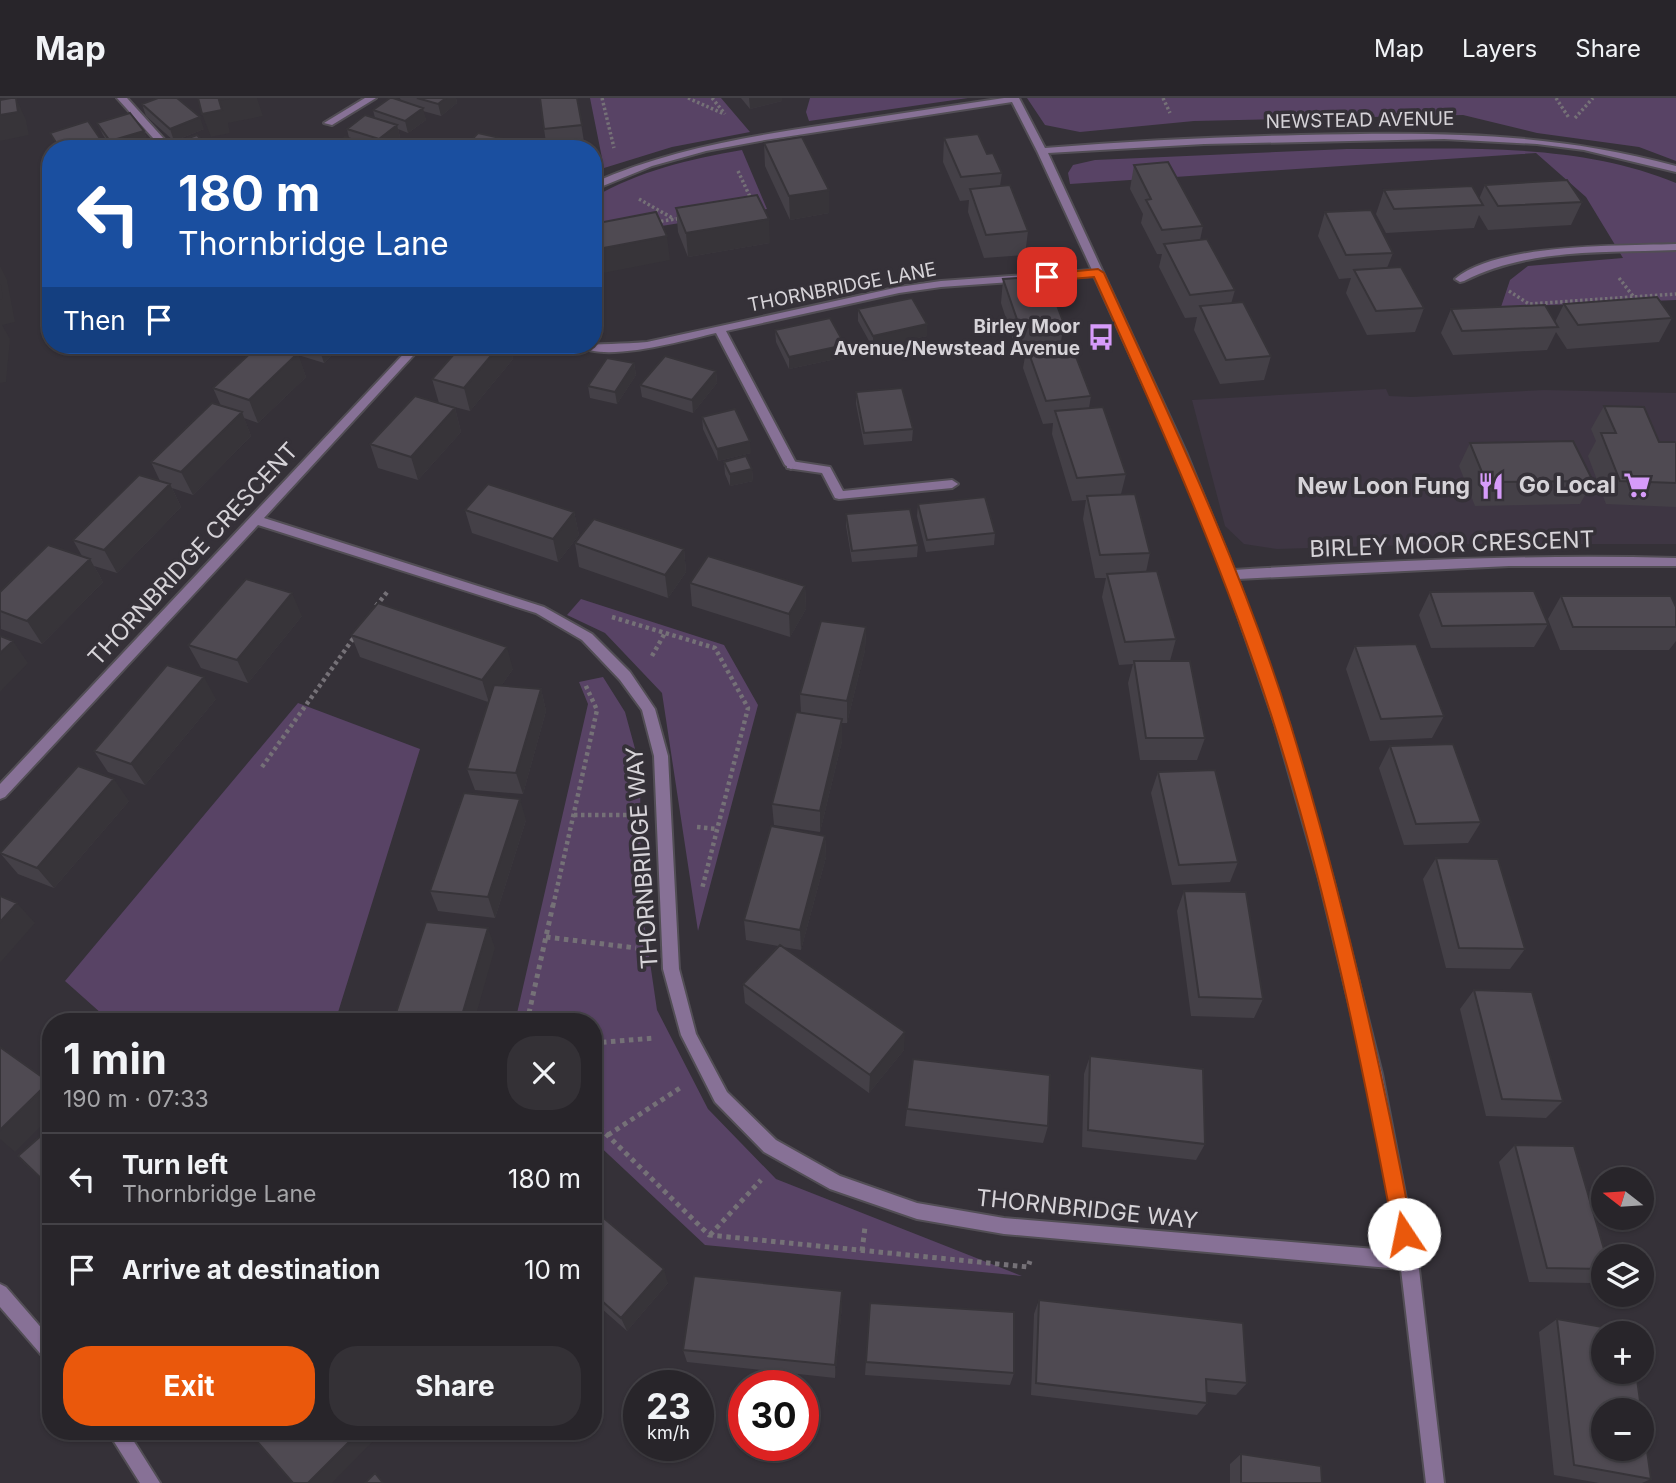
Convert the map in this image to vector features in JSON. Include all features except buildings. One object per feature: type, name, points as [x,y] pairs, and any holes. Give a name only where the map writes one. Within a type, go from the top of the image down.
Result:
[{"type":"street","points":[[122,98],[160,140]]},
{"type":"street","points":[[329,124],[370,98]]},
{"type":"street","points":[[602,182],[676,154],[1014,99],[1042,151],[1164,416],[1230,575],[1282,724],[1326,879],[1374,1074],[1409,1261],[1434,1483]]},
{"type":"street","name":"NEWSTEAD AVENUE","points":[[1042,151],[1181,141],[1466,135],[1586,146],[1676,169]]},
{"type":"street","points":[[1460,279],[1475,269],[1496,261],[1534,255],[1676,247]]},
{"type":"street","name":"THORNBRIDGE LANE","points":[[602,348],[648,345],[909,288],[1098,273]]},
{"type":"street","name":"THORNBRIDGE LANE","points":[[719,329],[791,465],[825,470],[839,495],[952,484]]},
{"type":"street","name":"THORNBRIDGE CRESCENT","points":[[0,793],[410,354]]},
{"type":"street","name":"THORNBRIDGE WAY","points":[[254,519],[540,610],[587,637],[625,676],[648,709],[661,756],[671,969],[689,1035],[721,1097],[770,1146],[784,1155],[836,1183],[917,1211],[1036,1229],[1409,1261]]},
{"type":"street","name":"BIRLEY MOOR CRESCENT","points":[[1230,575],[1412,563],[1601,560],[1676,562]]},
{"type":"street","points":[[0,1293],[42,1342]]},
{"type":"street","points":[[122,1440],[151,1483]]},
{"type":"path","points":[[602,98],[619,174]]},
{"type":"path","points":[[712,98],[725,115]]},
{"type":"path","points":[[1571,122],[1593,98]]},
{"type":"path","points":[[726,144],[754,206]]},
{"type":"path","points":[[648,224],[688,217]]},
{"type":"path","points":[[1475,269],[1529,304],[1676,294]]},
{"type":"path","points":[[374,610],[405,567]]},
{"type":"path","points":[[262,767],[358,631]]},
{"type":"path","points":[[529,1013],[597,710],[580,674]]},
{"type":"path","points":[[574,815],[664,815]]},
{"type":"path","points":[[545,937],[670,952]]},
{"type":"path","points":[[602,1042],[689,1035]]},
{"type":"path","points":[[608,1135],[708,1070]]},
{"type":"path","points":[[602,1129],[709,1235],[1028,1267],[1036,1229]]},
{"type":"path","points":[[709,1235],[784,1155]]},
{"type":"shaded area","points":[[590,98],[721,98],[750,132],[672,147],[604,168],[602,140],[598,140]]},
{"type":"shaded area","points":[[810,98],[968,98],[809,121],[806,112]]},
{"type":"shaded area","points":[[1027,98],[1676,98],[1676,161],[1639,147],[1537,133],[1463,115],[1194,121],[1080,132],[1045,125]]},
{"type":"shaded area","points":[[1347,149],[1514,150],[1556,154],[1638,169],[1676,183],[1676,300],[1501,307],[1510,280],[1528,266],[1623,258],[1586,197],[1536,153],[1070,184],[1068,173],[1073,165],[1095,160]]},
{"type":"shaded area","points":[[742,150],[767,209],[602,236],[602,193],[646,173]]},
{"type":"shaded area","points":[[1386,389],[1389,396],[1412,397],[1544,390],[1676,393],[1676,544],[1443,544],[1277,549],[1244,544],[1225,526],[1192,400]]},
{"type":"shaded area","points":[[581,599],[724,645],[758,705],[698,931],[662,693],[605,633],[567,615]]},
{"type":"shaded area","points":[[603,677],[625,712],[640,767],[641,901],[657,1010],[708,1109],[776,1179],[1022,1276],[705,1245],[602,1148],[602,1013],[517,1013],[588,704],[579,682]]},
{"type":"shaded area","points":[[298,703],[420,749],[338,1013],[101,1013],[65,981]]},
{"type":"place","name":"Birley Moor Avenue/Newstead Avenue","points":[[1101,337]]},
{"type":"place","name":"Go Local","points":[[1637,485]]},
{"type":"place","name":"New Loon Fung","points":[[1491,486]]},
{"type":"route","points":[[1047,277],[1098,273],[1169,428],[1230,575],[1282,724],[1326,879],[1374,1074],[1404,1234]]}]
